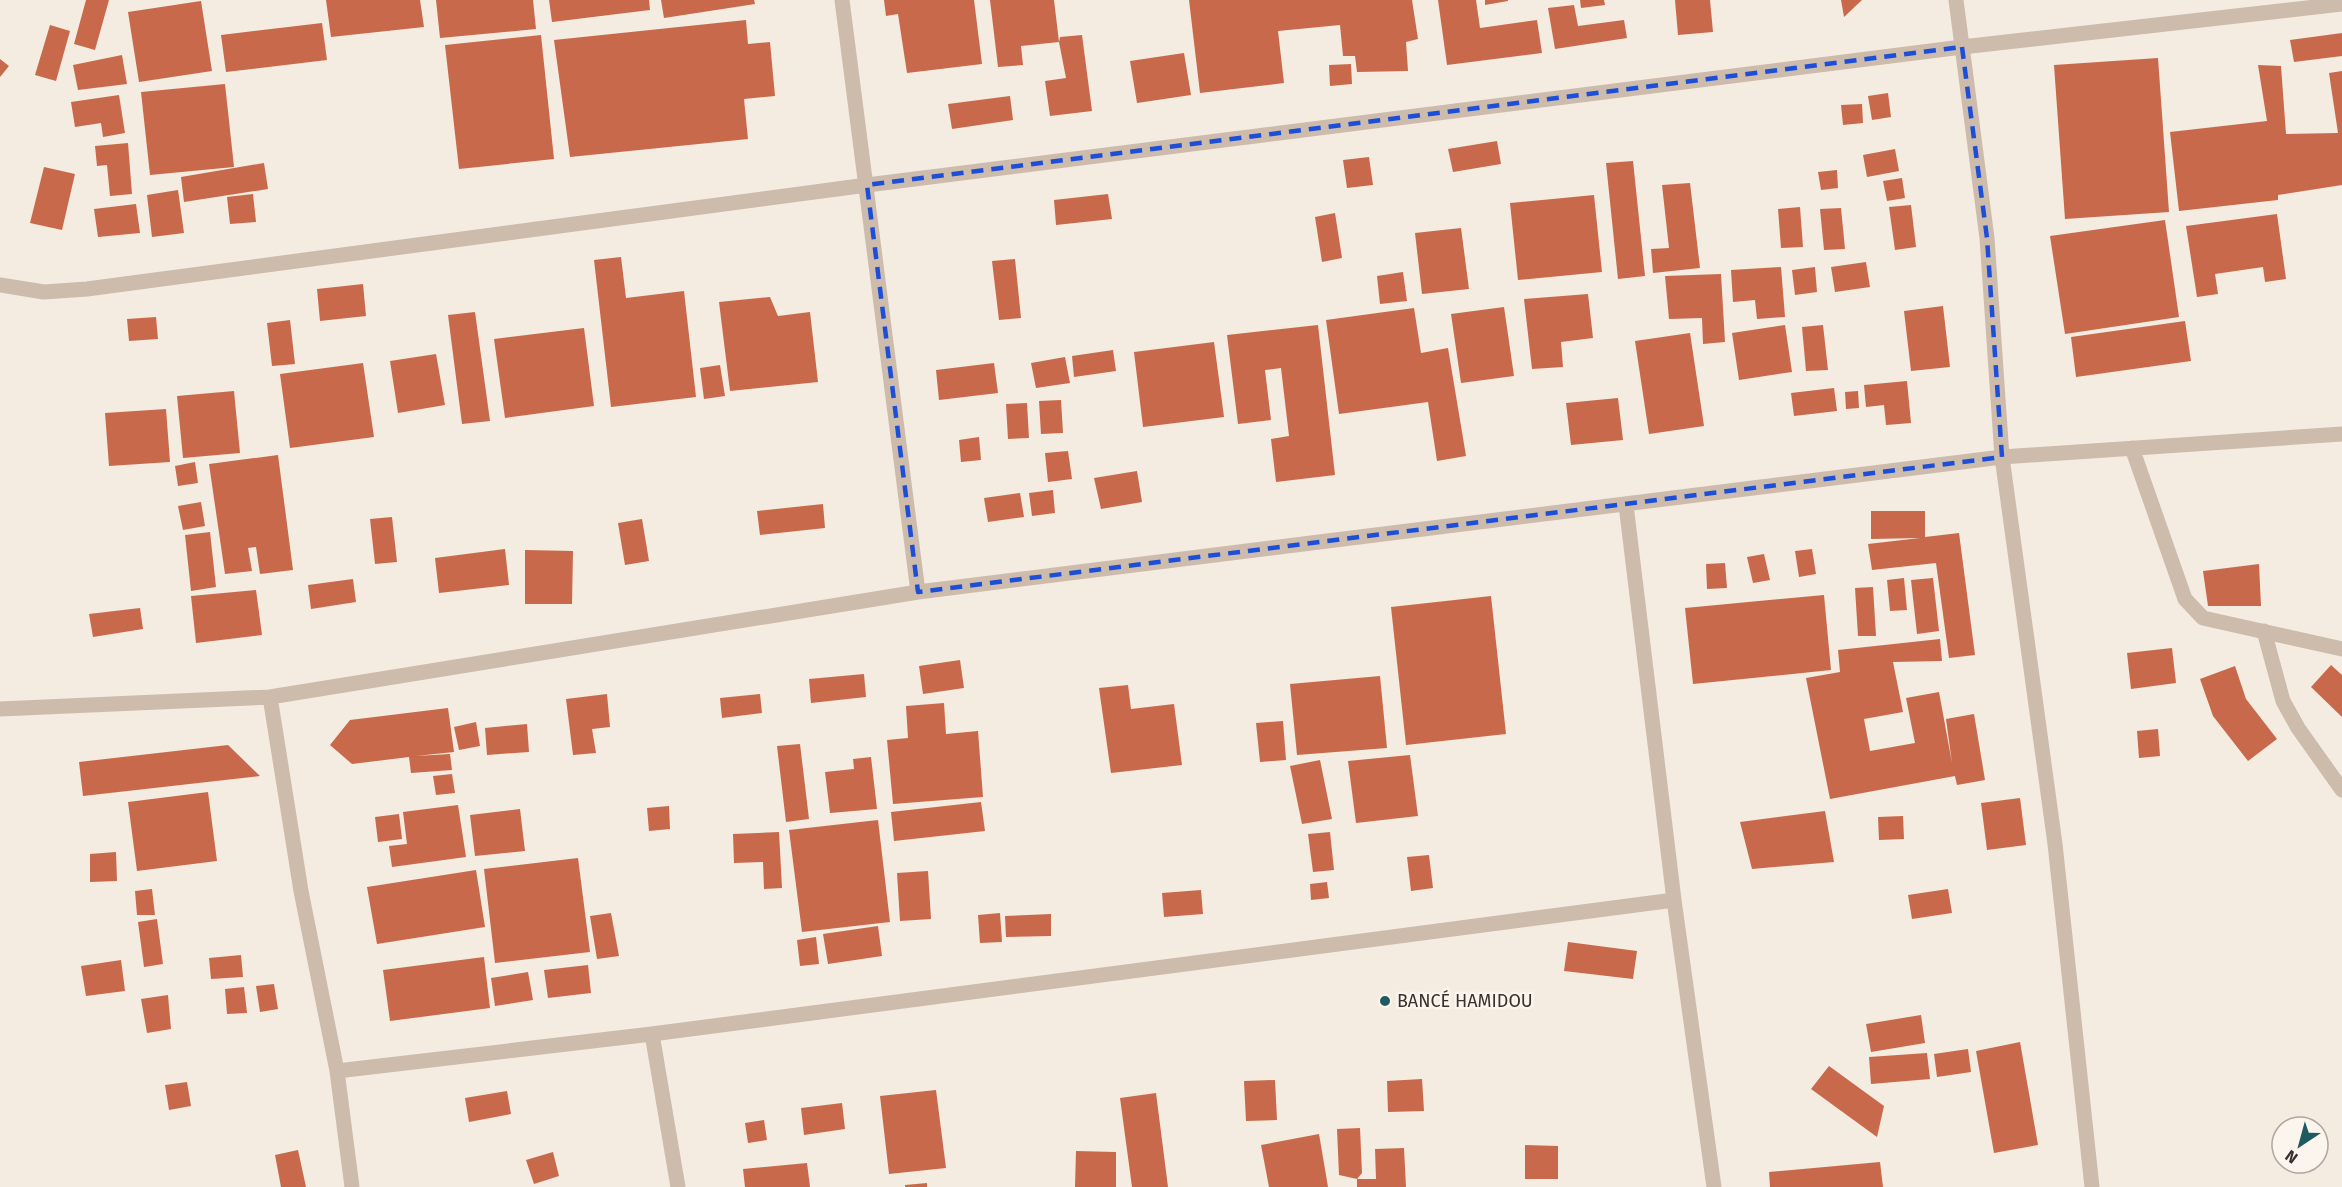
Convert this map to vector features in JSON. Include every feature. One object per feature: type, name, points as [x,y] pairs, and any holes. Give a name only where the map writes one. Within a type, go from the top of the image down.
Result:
[{"type":"street","points":[[842,0],[918,592]]},
{"type":"street","points":[[1956,0],[1987,238],[2002,457],[2055,844],[2092,1187]]},
{"type":"street","points":[[0,285],[44,292],[87,289],[867,185],[1962,47],[2342,4]]},
{"type":"street","points":[[0,709],[270,697],[918,592],[2002,457],[2342,434]]},
{"type":"street","points":[[2132,448],[2185,599],[2203,618],[2342,649]]},
{"type":"street","points":[[1626,505],[1674,900],[1714,1187]]},
{"type":"street","points":[[2264,631],[2283,701],[2298,728],[2342,790]]},
{"type":"street","points":[[270,697],[301,891],[337,1071],[352,1187]]},
{"type":"street","points":[[337,1071],[652,1034],[1674,900]]},
{"type":"street","points":[[652,1034],[678,1187]]},
{"type":"highlighted area","points":[[1962,47],[1987,238],[2002,457],[918,592],[867,185]]},
{"type":"building","points":[[86,0],[109,0],[95,50],[74,44]]},
{"type":"building","points":[[326,0],[420,0],[424,27],[331,37]]},
{"type":"building","points":[[436,0],[533,0],[536,29],[440,38]]},
{"type":"building","points":[[549,0],[649,0],[650,10],[552,22]]},
{"type":"building","points":[[661,0],[754,0],[755,4],[664,18]]},
{"type":"building","points":[[884,0],[974,0],[982,64],[907,73],[898,14],[886,16]]},
{"type":"building","points":[[990,0],[1054,0],[1059,42],[1021,46],[1023,65],[998,67]]},
{"type":"building","points":[[1189,0],[1412,0],[1418,39],[1406,42],[1408,71],[1357,72],[1355,56],[1343,56],[1340,25],[1278,31],[1284,83],[1200,93]]},
{"type":"building","points":[[1438,0],[1476,0],[1480,28],[1537,20],[1542,53],[1447,65]]},
{"type":"building","points":[[1485,0],[1508,0],[1508,1],[1485,5]]},
{"type":"building","points":[[1580,0],[1604,0],[1605,5],[1581,8]]},
{"type":"building","points":[[1675,0],[1710,0],[1713,32],[1678,35]]},
{"type":"building","points":[[1841,0],[1862,0],[1844,17]]},
{"type":"building","points":[[201,1],[212,71],[139,82],[128,12]]},
{"type":"building","points":[[1574,5],[1578,26],[1624,20],[1627,38],[1555,49],[1548,8]]},
{"type":"building","points":[[746,20],[748,44],[770,42],[775,96],[744,99],[748,139],[570,157],[554,40]]},
{"type":"building","points":[[322,23],[327,60],[226,72],[221,35]]},
{"type":"building","points":[[50,25],[70,31],[56,81],[35,75]]},
{"type":"building","points":[[2342,33],[2342,56],[2294,62],[2290,40]]},
{"type":"building","points":[[541,35],[554,159],[459,169],[445,45]]},
{"type":"building","points":[[1082,35],[1092,111],[1050,116],[1045,81],[1066,78],[1060,37]]},
{"type":"building","points":[[1184,53],[1191,95],[1137,103],[1130,61]]},
{"type":"building","points":[[122,55],[127,84],[78,90],[73,65]]},
{"type":"building","points":[[2158,58],[2169,212],[2065,219],[2054,65]]},
{"type":"building","points":[[0,59],[9,66],[0,77]]},
{"type":"building","points":[[1351,64],[1352,84],[1330,86],[1329,65]]},
{"type":"building","points":[[2258,65],[2281,66],[2286,134],[2338,133],[2329,73],[2342,71],[2342,185],[2278,195],[2278,200],[2179,211],[2170,132],[2267,121]]},
{"type":"building","points":[[225,84],[234,167],[150,175],[141,92]]},
{"type":"building","points":[[1888,93],[1891,117],[1872,120],[1868,96]]},
{"type":"building","points":[[119,95],[125,133],[103,137],[101,123],[75,127],[71,102]]},
{"type":"building","points":[[1010,96],[1013,120],[952,129],[948,104]]},
{"type":"building","points":[[1862,104],[1863,123],[1843,125],[1841,105]]},
{"type":"building","points":[[1497,141],[1501,164],[1453,172],[1448,149]]},
{"type":"building","points":[[128,143],[132,194],[110,196],[107,165],[97,166],[95,146]]},
{"type":"building","points":[[1895,149],[1899,171],[1867,177],[1863,155]]},
{"type":"building","points":[[1369,157],[1373,185],[1347,188],[1343,160]]},
{"type":"building","points":[[1633,161],[1645,276],[1618,279],[1606,163]]},
{"type":"building","points":[[264,163],[268,189],[184,202],[181,177]]},
{"type":"building","points":[[44,167],[75,174],[62,230],[30,223]]},
{"type":"building","points":[[1837,170],[1838,188],[1821,190],[1818,172]]},
{"type":"building","points":[[1902,178],[1905,198],[1887,201],[1883,181]]},
{"type":"building","points":[[1690,183],[1700,268],[1653,273],[1651,249],[1669,248],[1662,185]]},
{"type":"building","points":[[178,190],[184,233],[152,237],[147,195]]},
{"type":"building","points":[[253,194],[256,222],[230,224],[227,197]]},
{"type":"building","points":[[1108,194],[1112,219],[1056,225],[1054,200]]},
{"type":"building","points":[[1594,195],[1602,272],[1518,280],[1510,203]]},
{"type":"building","points":[[136,204],[140,233],[98,237],[94,209]]},
{"type":"building","points":[[1911,205],[1916,247],[1895,250],[1889,207]]},
{"type":"building","points":[[1800,207],[1803,247],[1781,248],[1778,209]]},
{"type":"building","points":[[1841,208],[1845,249],[1824,250],[1820,209]]},
{"type":"building","points":[[1335,213],[1342,258],[1322,262],[1315,217]]},
{"type":"building","points":[[2277,214],[2286,279],[2265,282],[2263,267],[2215,274],[2218,294],[2197,297],[2186,226]]},
{"type":"building","points":[[2165,220],[2179,317],[2065,334],[2050,236]]},
{"type":"building","points":[[1461,228],[1469,289],[1422,294],[1415,233]]},
{"type":"building","points":[[621,257],[626,298],[684,291],[696,397],[611,407],[594,260]]},
{"type":"building","points":[[1015,259],[1021,318],[999,320],[992,261]]},
{"type":"building","points":[[1866,262],[1870,287],[1835,292],[1831,267]]},
{"type":"building","points":[[1781,267],[1785,317],[1757,319],[1755,300],[1733,302],[1731,270]]},
{"type":"building","points":[[1815,267],[1817,292],[1795,295],[1792,270]]},
{"type":"building","points":[[1403,272],[1407,301],[1380,304],[1377,276]]},
{"type":"building","points":[[1721,274],[1725,342],[1703,344],[1702,318],[1669,319],[1665,276]]},
{"type":"building","points":[[363,284],[366,316],[320,321],[317,289]]},
{"type":"building","points":[[1588,294],[1593,338],[1561,342],[1563,367],[1532,369],[1524,299]]},
{"type":"building","points":[[770,297],[778,316],[810,312],[818,382],[730,391],[719,302]]},
{"type":"building","points":[[1943,306],[1950,367],[1911,371],[1904,311]]},
{"type":"building","points":[[1504,307],[1514,376],[1461,383],[1451,314]]},
{"type":"building","points":[[1414,308],[1421,353],[1448,348],[1466,456],[1437,461],[1428,402],[1339,414],[1326,320]]},
{"type":"building","points":[[475,312],[490,421],[462,424],[448,315]]},
{"type":"building","points":[[156,317],[158,339],[129,341],[127,319]]},
{"type":"building","points":[[290,320],[295,364],[272,366],[267,323]]},
{"type":"building","points":[[2185,321],[2191,361],[2076,377],[2071,337]]},
{"type":"building","points":[[1318,325],[1335,475],[1276,482],[1271,439],[1289,436],[1281,368],[1265,370],[1271,420],[1238,424],[1227,335]]},
{"type":"building","points":[[1785,325],[1792,372],[1739,380],[1732,333]]},
{"type":"building","points":[[1823,325],[1828,370],[1806,371],[1802,327]]},
{"type":"building","points":[[584,328],[594,406],[505,418],[494,339]]},
{"type":"building","points":[[1690,333],[1704,426],[1649,434],[1635,341]]},
{"type":"building","points":[[1214,342],[1224,417],[1143,427],[1134,352]]},
{"type":"building","points":[[1113,350],[1116,371],[1074,377],[1072,356]]},
{"type":"building","points":[[436,354],[445,405],[398,413],[390,361]]},
{"type":"building","points":[[1065,357],[1070,383],[1036,388],[1031,363]]},
{"type":"building","points":[[363,363],[374,437],[290,448],[280,374]]},
{"type":"building","points":[[994,363],[998,393],[939,400],[936,370]]},
{"type":"building","points":[[720,365],[725,396],[704,399],[700,368]]},
{"type":"building","points":[[1907,381],[1911,423],[1886,425],[1884,405],[1866,407],[1864,385]]},
{"type":"building","points":[[1834,388],[1837,411],[1794,416],[1791,393]]},
{"type":"building","points":[[234,391],[240,453],[183,458],[177,396]]},
{"type":"building","points":[[1858,391],[1859,408],[1846,409],[1845,392]]},
{"type":"building","points":[[1618,398],[1623,440],[1571,445],[1566,403]]},
{"type":"building","points":[[1061,400],[1063,433],[1041,434],[1039,401]]},
{"type":"building","points":[[1027,403],[1029,438],[1008,439],[1006,404]]},
{"type":"building","points":[[166,409],[170,462],[109,466],[105,413]]},
{"type":"building","points":[[979,437],[981,460],[961,462],[959,440]]},
{"type":"building","points":[[1068,451],[1072,479],[1048,482],[1045,453]]},
{"type":"building","points":[[278,455],[293,570],[260,574],[256,547],[248,548],[252,571],[225,574],[209,464]]},
{"type":"building","points":[[195,462],[198,483],[178,486],[175,466]]},
{"type":"building","points":[[1137,471],[1142,502],[1101,509],[1094,478]]},
{"type":"building","points":[[1053,490],[1055,513],[1032,516],[1029,493]]},
{"type":"building","points":[[1020,493],[1024,517],[988,522],[984,498]]},
{"type":"building","points":[[201,502],[205,526],[183,530],[178,506]]},
{"type":"building","points":[[823,504],[825,528],[760,535],[757,511]]},
{"type":"building","points":[[1871,511],[1925,511],[1925,537],[1959,533],[1975,655],[1949,658],[1936,563],[1872,570],[1868,544],[1920,538],[1871,539]]},
{"type":"building","points":[[392,517],[397,562],[375,564],[370,519]]},
{"type":"building","points":[[642,519],[649,561],[625,565],[618,523]]},
{"type":"building","points":[[210,532],[216,587],[191,591],[185,535]]},
{"type":"building","points":[[505,549],[509,585],[439,593],[435,558]]},
{"type":"building","points":[[1812,549],[1816,574],[1799,577],[1795,551]]},
{"type":"building","points":[[525,550],[573,551],[572,604],[525,604]]},
{"type":"building","points":[[1764,554],[1770,580],[1753,583],[1747,557]]},
{"type":"building","points":[[1725,563],[1727,588],[1707,589],[1706,564]]},
{"type":"building","points":[[2259,564],[2261,606],[2208,606],[2203,571]]},
{"type":"building","points":[[1904,578],[1907,610],[1890,611],[1887,580]]},
{"type":"building","points":[[1933,578],[1939,631],[1917,634],[1911,580]]},
{"type":"building","points":[[353,579],[356,602],[311,609],[308,585]]},
{"type":"building","points":[[1873,587],[1876,636],[1858,636],[1855,588]]},
{"type":"building","points":[[256,590],[262,635],[196,643],[191,596]]},
{"type":"building","points":[[1824,595],[1831,670],[1693,684],[1685,608]]},
{"type":"building","points":[[1491,596],[1506,734],[1406,745],[1391,607]]},
{"type":"building","points":[[140,608],[143,629],[93,637],[89,614]]},
{"type":"building","points":[[1940,639],[1942,661],[1893,662],[1903,712],[1864,719],[1870,751],[1915,743],[1906,698],[1939,692],[1952,763],[1946,719],[1974,714],[1985,780],[1957,785],[1955,776],[1830,799],[1806,678],[1840,672],[1838,650]]},
{"type":"building","points":[[2172,648],[2176,683],[2131,689],[2127,653]]},
{"type":"building","points":[[960,660],[964,688],[923,694],[919,666]]},
{"type":"building","points":[[2331,665],[2342,675],[2342,717],[2311,687]]},
{"type":"building","points":[[2235,666],[2246,699],[2277,739],[2248,761],[2213,716],[2200,679]]},
{"type":"building","points":[[864,674],[866,697],[811,703],[809,679]]},
{"type":"building","points":[[1380,676],[1387,748],[1297,755],[1290,684]]},
{"type":"building","points":[[1128,685],[1131,709],[1174,704],[1182,765],[1111,773],[1099,688]]},
{"type":"building","points":[[607,694],[610,727],[592,729],[596,753],[573,755],[566,699]]},
{"type":"building","points":[[760,694],[762,713],[722,718],[720,698]]},
{"type":"building","points":[[944,703],[946,734],[978,731],[983,797],[893,804],[887,740],[908,738],[906,706]]},
{"type":"building","points":[[448,708],[454,752],[416,756],[450,754],[452,770],[411,773],[409,757],[352,764],[330,745],[350,720]]},
{"type":"building","points":[[1283,721],[1286,760],[1260,762],[1256,723]]},
{"type":"building","points":[[476,722],[480,746],[459,750],[454,727]]},
{"type":"building","points":[[527,724],[529,752],[487,755],[485,728]]},
{"type":"building","points":[[2158,729],[2160,756],[2139,758],[2137,731]]},
{"type":"building","points":[[800,744],[809,819],[786,822],[777,746]]},
{"type":"building","points":[[228,745],[260,776],[83,796],[79,762]]},
{"type":"building","points":[[1410,755],[1418,816],[1356,823],[1348,761]]},
{"type":"building","points":[[871,757],[877,809],[830,813],[825,772],[854,769],[853,759]]},
{"type":"building","points":[[1320,760],[1332,819],[1302,824],[1290,766]]},
{"type":"building","points":[[452,774],[455,793],[436,795],[433,776]]},
{"type":"building","points":[[208,792],[217,861],[137,871],[128,802]]},
{"type":"building","points":[[2020,798],[2026,845],[1987,850],[1981,803]]},
{"type":"building","points":[[981,802],[985,831],[894,841],[891,812]]},
{"type":"building","points":[[458,805],[466,857],[392,867],[389,846],[407,844],[403,812]]},
{"type":"building","points":[[669,806],[670,829],[649,831],[647,808]]},
{"type":"building","points":[[520,809],[525,851],[475,856],[470,815]]},
{"type":"building","points":[[1825,811],[1834,862],[1752,869],[1740,822]]},
{"type":"building","points":[[399,814],[402,839],[378,842],[375,817]]},
{"type":"building","points":[[1903,816],[1904,839],[1879,840],[1878,817]]},
{"type":"building","points":[[878,820],[890,922],[802,932],[789,830]]},
{"type":"building","points":[[779,832],[782,888],[764,889],[763,862],[734,863],[733,834]]},
{"type":"building","points":[[1330,832],[1334,870],[1313,872],[1308,834]]},
{"type":"building","points":[[116,852],[117,881],[90,882],[90,854]]},
{"type":"building","points":[[1429,855],[1433,888],[1411,891],[1407,857]]},
{"type":"building","points":[[578,858],[590,952],[495,963],[484,869]]},
{"type":"building","points":[[476,870],[485,927],[377,944],[367,887]]},
{"type":"building","points":[[928,871],[931,919],[900,921],[897,873]]},
{"type":"building","points":[[1327,882],[1329,898],[1311,900],[1310,884]]},
{"type":"building","points":[[152,889],[155,915],[137,915],[135,891]]},
{"type":"building","points":[[1948,889],[1952,913],[1912,919],[1908,895]]},
{"type":"building","points":[[1201,890],[1203,914],[1164,917],[1162,893]]},
{"type":"building","points":[[611,913],[619,956],[597,959],[590,916]]},
{"type":"building","points":[[1000,913],[1002,942],[980,943],[978,915]]},
{"type":"building","points":[[1051,914],[1051,936],[1006,937],[1005,916]]},
{"type":"building","points":[[157,919],[163,964],[144,967],[138,922]]},
{"type":"building","points":[[878,926],[882,956],[828,964],[823,934]]},
{"type":"building","points":[[816,937],[819,964],[800,966],[797,940]]},
{"type":"building","points":[[1568,942],[1637,951],[1633,979],[1564,971]]},
{"type":"building","points":[[241,955],[243,977],[211,979],[209,958]]},
{"type":"building","points":[[484,957],[490,1008],[390,1021],[383,970]]},
{"type":"building","points":[[121,960],[125,991],[86,996],[81,966]]},
{"type":"building","points":[[588,965],[591,993],[548,998],[544,970]]},
{"type":"building","points":[[528,972],[533,1000],[495,1006],[491,978]]},
{"type":"building","points":[[274,984],[278,1009],[260,1012],[256,986]]},
{"type":"building","points":[[244,987],[247,1013],[227,1014],[225,989]]},
{"type":"building","points":[[168,995],[171,1029],[147,1033],[141,999]]},
{"type":"building","points":[[1921,1015],[1925,1043],[1871,1052],[1866,1024]]},
{"type":"building","points":[[2020,1042],[2038,1145],[1994,1153],[1976,1051]]},
{"type":"building","points":[[1968,1049],[1971,1072],[1937,1077],[1934,1054]]},
{"type":"building","points":[[1927,1053],[1930,1079],[1871,1084],[1869,1057]]},
{"type":"building","points":[[1829,1066],[1884,1106],[1877,1137],[1811,1089]]},
{"type":"building","points":[[1422,1079],[1424,1111],[1388,1112],[1387,1081]]},
{"type":"building","points":[[1275,1080],[1277,1120],[1246,1121],[1244,1081]]},
{"type":"building","points":[[187,1082],[191,1106],[169,1110],[165,1085]]},
{"type":"building","points":[[936,1090],[946,1168],[889,1174],[880,1096]]},
{"type":"building","points":[[507,1091],[511,1114],[469,1122],[465,1098]]},
{"type":"building","points":[[1156,1093],[1168,1187],[1132,1187],[1120,1098]]},
{"type":"building","points":[[842,1103],[845,1129],[804,1135],[801,1108]]},
{"type":"building","points":[[764,1120],[767,1140],[748,1143],[745,1123]]},
{"type":"building","points":[[1360,1128],[1362,1173],[1357,1179],[1339,1175],[1337,1129]]},
{"type":"building","points":[[1319,1134],[1328,1187],[1269,1187],[1261,1145]]},
{"type":"building","points":[[1525,1145],[1558,1146],[1558,1179],[1525,1179]]},
{"type":"building","points":[[1404,1148],[1406,1187],[1357,1187],[1357,1179],[1376,1179],[1375,1149]]},
{"type":"building","points":[[298,1150],[306,1187],[281,1187],[275,1155]]},
{"type":"building","points":[[1076,1151],[1116,1152],[1116,1187],[1075,1187]]},
{"type":"building","points":[[553,1152],[559,1176],[534,1184],[526,1160]]},
{"type":"building","points":[[1880,1162],[1883,1187],[1770,1187],[1769,1172]]},
{"type":"building","points":[[807,1163],[810,1187],[745,1187],[743,1169]]},
{"type":"building","points":[[927,1183],[927,1187],[905,1187],[905,1185]]},
{"type":"place","name":"BANCÉ HAMIDOU","points":[[1385,1001]]}]
